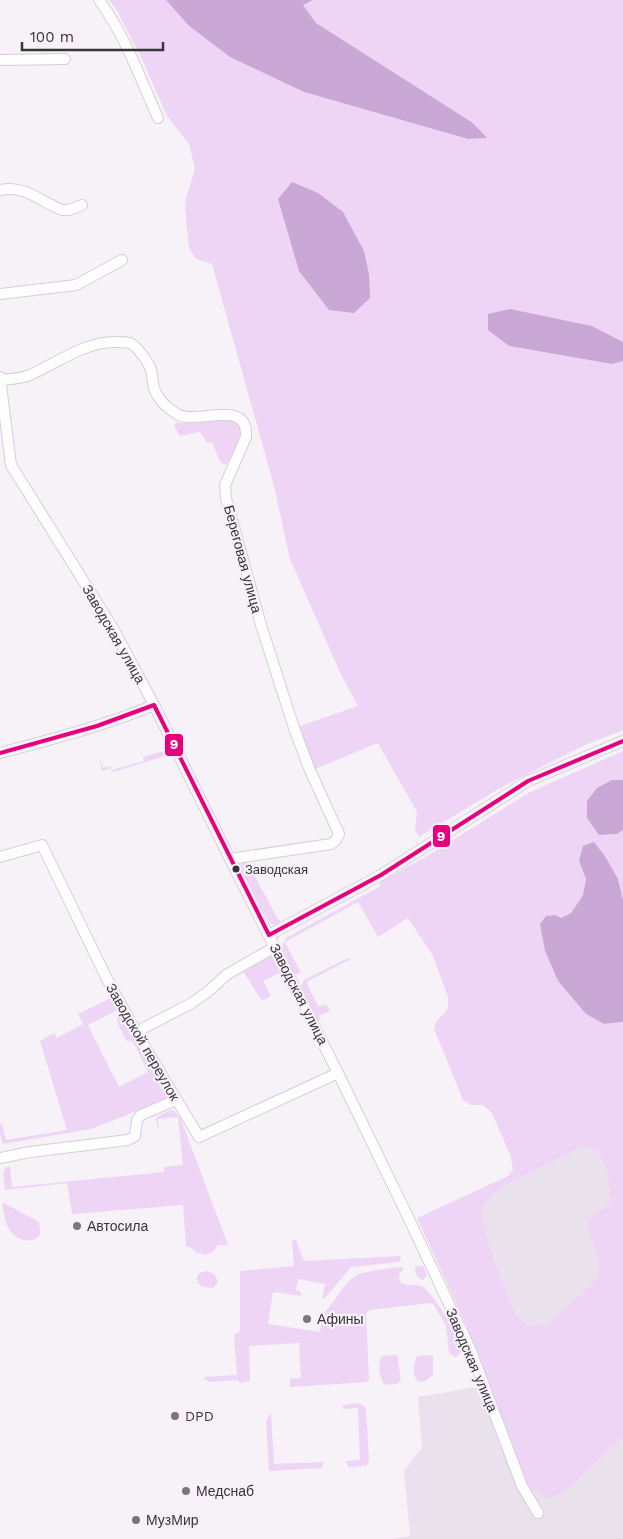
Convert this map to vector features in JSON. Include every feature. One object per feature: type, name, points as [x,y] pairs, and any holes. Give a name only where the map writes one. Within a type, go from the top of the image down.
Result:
[{"type":"street","points":[[99,0],[132,58],[158,118]]},
{"type":"street","points":[[0,60],[65,59]]},
{"type":"street","points":[[0,190],[20,189],[62,210],[82,205]]},
{"type":"street","points":[[0,294],[76,285],[122,260]]},
{"type":"street","name":"Береговая улица","points":[[0,379],[28,376],[96,344],[130,343],[140,353],[150,368],[155,392],[165,405],[175,413],[184,418],[226,414],[243,423],[246,437],[226,484],[226,498],[259,620],[294,728],[309,768],[339,834],[331,844],[230,859]]},
{"type":"street","name":"Заводская улица","points":[[0,379],[11,465],[114,630],[154,705],[409,1219],[471,1351],[522,1486],[538,1513]]},
{"type":"street","points":[[0,468],[11,465]]},
{"type":"street","points":[[0,753],[72,734],[128,716],[154,705]]},
{"type":"street","points":[[269,935],[381,875],[528,781],[623,741]]},
{"type":"street","name":"Заводской переулок","points":[[0,857],[42,845],[108,981],[136,1032],[199,1137],[338,1073]]},
{"type":"street","points":[[136,1032],[192,1003],[226,975],[275,947]]},
{"type":"street","points":[[0,1158],[30,1152],[128,1140],[135,1136],[137,1120],[141,1115],[176,1100]]},
{"type":"shaded area","points":[[109,0],[166,0],[188,25],[304,92],[468,139],[486,138],[473,123],[315,23],[303,5],[313,0],[623,0],[623,342],[592,326],[509,346],[612,364],[623,361],[623,730],[583,746],[500,788],[419,837],[415,830],[417,812],[378,743],[315,769],[297,727],[358,706],[342,677],[290,559],[274,486],[212,264],[196,259],[189,248],[185,207],[195,169],[189,144],[167,116],[141,57],[116,9]]},
{"type":"shaded area","points":[[166,0],[313,0],[303,5],[316,23],[473,123],[487,138],[468,139],[304,92],[230,57],[188,25]]},
{"type":"shaded area","points":[[292,182],[318,193],[343,212],[364,251],[369,274],[370,298],[354,313],[329,310],[299,271],[278,199]]},
{"type":"shaded area","points":[[510,309],[592,326],[623,342],[623,361],[612,364],[509,346],[488,330],[488,314]]},
{"type":"shaded area","points":[[220,417],[236,422],[241,428],[240,439],[226,465],[220,462],[212,442],[207,443],[201,433],[180,436],[174,426],[176,423],[209,422]]},
{"type":"shaded area","points":[[163,751],[165,756],[113,772],[112,770],[144,761],[143,757]]},
{"type":"shaded area","points":[[623,751],[623,780],[612,780],[617,834],[623,830],[623,900],[618,879],[605,856],[579,861],[586,879],[583,895],[571,913],[561,918],[545,951],[558,981],[586,1014],[604,1024],[623,1022],[623,1437],[565,1491],[550,1498],[535,1492],[525,1480],[520,1470],[466,1325],[417,1218],[508,1176],[513,1170],[511,1157],[492,1113],[483,1105],[471,1105],[463,1100],[434,1029],[437,1020],[448,1008],[448,997],[433,956],[408,918],[378,937],[358,902],[285,942],[301,973],[296,974],[293,971],[282,947],[286,938],[379,887],[381,881],[424,858],[530,792]],"holes":[[[583,1147],[597,1150],[606,1169],[611,1203],[589,1219],[587,1229],[599,1258],[599,1277],[549,1324],[529,1326],[515,1313],[496,1266],[482,1219],[484,1205],[504,1186]]]},
{"type":"shaded area","points":[[99,756],[103,768],[111,766],[112,770],[111,768],[102,771]]},
{"type":"shaded area","points":[[612,780],[623,780],[623,830],[617,834],[599,835],[587,818],[587,801],[597,788]]},
{"type":"shaded area","points":[[594,842],[605,856],[618,879],[623,900],[623,1022],[604,1024],[586,1014],[558,981],[545,951],[540,924],[546,916],[555,915],[561,918],[571,913],[583,895],[586,879],[579,861],[583,846]]},
{"type":"shaded area","points":[[246,860],[278,919],[281,921],[274,925],[270,923],[240,866]]},
{"type":"shaded area","points":[[270,956],[274,956],[290,987],[287,988],[279,973],[263,981],[271,996],[262,1001],[243,971]]},
{"type":"shaded area","points":[[348,958],[351,959],[308,981],[307,984],[318,1006],[327,1005],[330,1011],[319,1016],[321,1020],[318,1020],[301,986],[304,980]]},
{"type":"shaded area","points":[[113,997],[118,1010],[88,1025],[119,1087],[148,1072],[133,1042],[126,1040],[117,1022],[117,1017],[122,1014],[169,1097],[168,1099],[91,1129],[3,1144],[0,1133],[0,1125],[2,1124],[6,1140],[67,1130],[40,1041],[54,1033],[57,1038],[83,1024],[78,1014]]},
{"type":"shaded area","points":[[171,1110],[180,1117],[228,1245],[218,1245],[212,1252],[205,1255],[196,1252],[190,1247],[186,1247],[183,1205],[72,1214],[67,1183],[5,1190],[3,1173],[6,1167],[10,1166],[12,1187],[164,1172],[164,1167],[183,1165],[178,1117],[158,1119],[159,1129],[157,1126],[156,1118]]},
{"type":"shaded area","points":[[583,1147],[598,1150],[604,1160],[609,1184],[611,1203],[589,1219],[587,1229],[599,1258],[599,1277],[549,1324],[529,1326],[515,1313],[496,1266],[482,1219],[484,1205],[504,1186]]},
{"type":"shaded area","points":[[2,1203],[39,1222],[40,1234],[38,1237],[26,1240],[14,1236],[6,1223]]},
{"type":"shaded area","points":[[296,1240],[304,1261],[400,1256],[401,1259],[399,1262],[351,1267],[324,1299],[322,1298],[325,1284],[298,1279],[296,1290],[301,1292],[301,1296],[273,1292],[268,1324],[320,1332],[323,1314],[353,1278],[366,1272],[401,1267],[403,1270],[399,1275],[400,1282],[423,1287],[427,1291],[446,1316],[461,1342],[461,1352],[454,1357],[449,1352],[446,1326],[431,1303],[370,1310],[366,1313],[368,1382],[290,1387],[290,1379],[301,1378],[299,1343],[249,1346],[250,1381],[241,1383],[237,1380],[209,1382],[204,1377],[237,1375],[234,1335],[240,1331],[240,1271],[294,1266],[292,1241]]},
{"type":"shaded area","points":[[423,1266],[427,1275],[423,1280],[416,1274],[415,1268]]},
{"type":"shaded area","points":[[207,1271],[214,1274],[218,1281],[213,1288],[202,1287],[198,1283],[197,1277],[200,1273]]},
{"type":"shaded area","points":[[397,1355],[401,1380],[391,1385],[384,1384],[380,1370],[381,1356]]},
{"type":"shaded area","points":[[433,1355],[433,1375],[425,1381],[419,1382],[414,1373],[417,1356]]},
{"type":"shaded area","points":[[535,1377],[623,1419],[623,1539],[392,1539],[410,1536],[404,1471],[422,1448],[418,1397]]},
{"type":"shaded area","points":[[359,1403],[366,1408],[369,1460],[365,1466],[348,1467],[346,1461],[360,1460],[358,1408],[343,1409],[343,1405]]},
{"type":"shaded area","points":[[271,1413],[274,1464],[324,1462],[322,1468],[269,1471],[266,1420]]},
{"type":"transit line","name":"9","points":[[0,753],[97,726],[154,705],[269,935],[381,875],[528,781],[623,741]]},
{"type":"place","name":"Заводская","points":[[236,869]]},
{"type":"place","name":"Автосила","points":[[77,1226]]},
{"type":"place","name":"Афины","points":[[307,1319]]},
{"type":"place","name":"DPD","points":[[175,1416]]},
{"type":"place","name":"Медснаб","points":[[186,1491]]},
{"type":"place","name":"МузМир","points":[[136,1520]]}]
